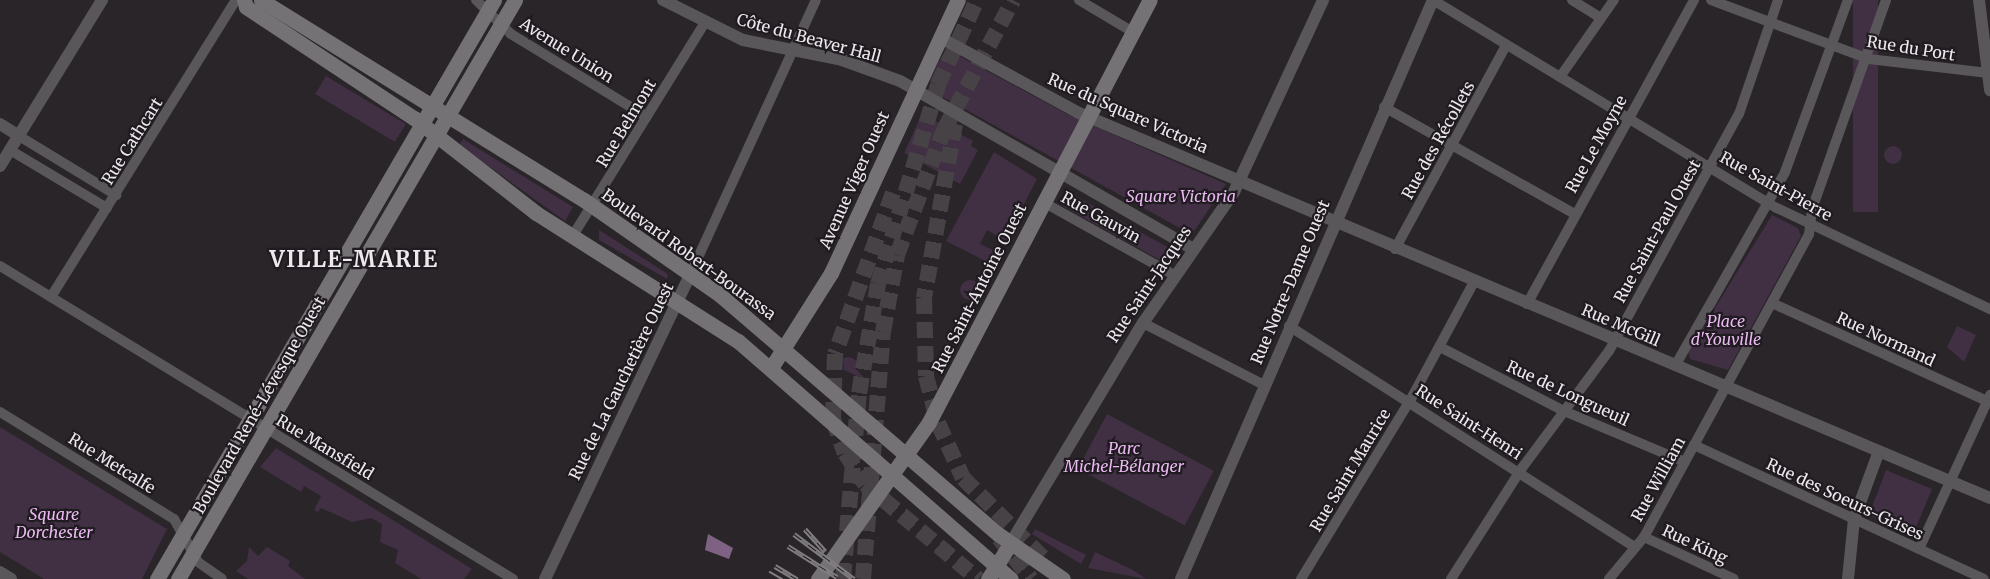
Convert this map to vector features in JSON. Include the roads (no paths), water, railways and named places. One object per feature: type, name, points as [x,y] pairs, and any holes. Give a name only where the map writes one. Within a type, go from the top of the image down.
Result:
[{"type":"main road","points":[[244,0],[246,7],[422,126],[436,139],[572,237],[678,303],[771,368],[892,475],[992,572],[1011,579]]},
{"type":"main road","name":"Boulevard Robert-Bourassa","points":[[261,0],[593,207],[690,275],[786,348],[906,455],[1010,543],[1063,579]]},
{"type":"main road","name":"Boulevard René-Lévesque Ouest","points":[[178,579],[515,0]]},
{"type":"main road","name":"Avenue Viger Ouest","points":[[771,368],[786,348],[831,273],[958,0]]},
{"type":"main road","name":"Rue Saint-Antoine Ouest","points":[[818,579],[906,455],[1150,0]]},
{"type":"main road","name":"Boulevard René-Lévesque Ouest","points":[[157,579],[491,5]]},
{"type":"main road","name":"Rue Saint-Jacques","points":[[992,572],[1010,543]]},
{"type":"street","points":[[0,166],[5,147],[19,136],[102,0]]},
{"type":"street","name":"Rue Cathcart","points":[[51,297],[236,0]]},
{"type":"street","name":"Avenue Union","points":[[476,0],[491,5],[502,25],[647,117]]},
{"type":"street","name":"Côte du Beaver Hall","points":[[663,0],[704,24],[792,50],[849,62],[915,90]]},
{"type":"street","name":"Rue de La Gauchetière Ouest","points":[[546,579],[678,303],[816,0]]},
{"type":"street","points":[[1079,0],[1133,32]]},
{"type":"street","name":"Rue Saint-Jacques","points":[[1010,543],[1143,323],[1240,181],[1323,0]]},
{"type":"street","name":"Rue Saint-Pierre","points":[[1433,0],[1769,203],[1990,309]]},
{"type":"street","name":"Rue Notre-Dame Ouest","points":[[1181,579],[1333,223],[1433,0]]},
{"type":"street","points":[[1572,0],[1601,18]]},
{"type":"street","points":[[1560,77],[1614,0]]},
{"type":"street","name":"Rue Le Moyne","points":[[1527,304],[1694,0]]},
{"type":"street","name":"Rue du Port","points":[[1711,0],[1862,57],[1988,73]]},
{"type":"street","name":"Rue Saint-Paul Ouest","points":[[1451,579],[1519,473],[1615,340],[1739,114],[1778,0]]},
{"type":"street","points":[[1675,366],[1769,203],[1833,45],[1848,0]]},
{"type":"street","points":[[1726,387],[1772,303],[1810,224],[1862,57],[1886,0]]},
{"type":"street","points":[[1979,0],[1990,90]]},
{"type":"street","name":"Rue Belmont","points":[[572,237],[593,207],[704,24]]},
{"type":"street","name":"Rue du Square Victoria","points":[[941,38],[1089,117],[1240,181]]},
{"type":"street","name":"Rue des Récollets","points":[[1395,249],[1506,45]]},
{"type":"street","points":[[915,90],[1193,249]]},
{"type":"street","points":[[1384,107],[1575,214]]},
{"type":"street","points":[[0,124],[116,195]]},
{"type":"street","points":[[5,147],[107,208]]},
{"type":"street","name":"Rue McGill","points":[[1240,181],[1333,223],[1990,498]]},
{"type":"street","name":"Rue Gauvin","points":[[1043,202],[1176,276]]},
{"type":"street","name":"Rue Mansfield","points":[[0,266],[269,424],[513,579]]},
{"type":"street","name":"Rue Saint Maurice","points":[[1301,579],[1410,401],[1474,282]]},
{"type":"street","name":"Rue Normand","points":[[1772,303],[1989,398]]},
{"type":"street","points":[[1143,323],[1264,385]]},
{"type":"street","name":"Rue Saint-Henri","points":[[1289,326],[1410,401],[1632,545]]},
{"type":"street","name":"Rue de Longueuil","points":[[1440,347],[1564,411],[1685,462]]},
{"type":"street","name":"Rue William","points":[[1609,579],[1632,545],[1644,537],[1726,387]]},
{"type":"street","points":[[1919,549],[1989,398]]},
{"type":"street","name":"Rue Metcalfe","points":[[0,412],[174,519],[184,533],[193,553]]},
{"type":"street","name":"Rue des Soeurs-Grises","points":[[1694,446],[1984,579]]},
{"type":"street","points":[[1848,579],[1854,519],[1879,451]]},
{"type":"street","name":"Rue King","points":[[1644,537],[1734,579]]},
{"type":"street","points":[[193,553],[222,579]]},
{"type":"street","points":[[0,572],[12,579]]},
{"type":"tunnel","points":[[843,579],[859,393],[878,284],[938,85],[977,0]]},
{"type":"tunnel","points":[[863,579],[883,332],[897,255],[944,130],[1013,0]]},
{"type":"tunnel","points":[[955,124],[924,298],[926,376],[938,423],[963,478],[1045,560]]},
{"type":"tunnel","points":[[893,193],[835,354],[833,419],[845,453],[865,484],[978,579]]},
{"type":"tunnel","points":[[999,538],[1031,579]]},
{"type":"tram line","points":[[770,572],[782,579]]},
{"type":"railway","points":[[805,529],[825,551]]},
{"type":"railway","points":[[794,534],[854,579]]},
{"type":"railway","points":[[788,546],[837,577]]},
{"type":"railway","points":[[775,566],[797,579]]},
{"type":"district","name":"VILLE-MARIE","points":[[354,260]]},
{"type":"park label","name":"Square Victoria","points":[[1181,196]]},
{"type":"park label","name":"Place d'Youville","points":[[1726,330]]},
{"type":"park label","name":"Parc Michel-Bélanger","points":[[1124,457]]},
{"type":"park label","name":"Square Dorchester","points":[[54,523]]}]
